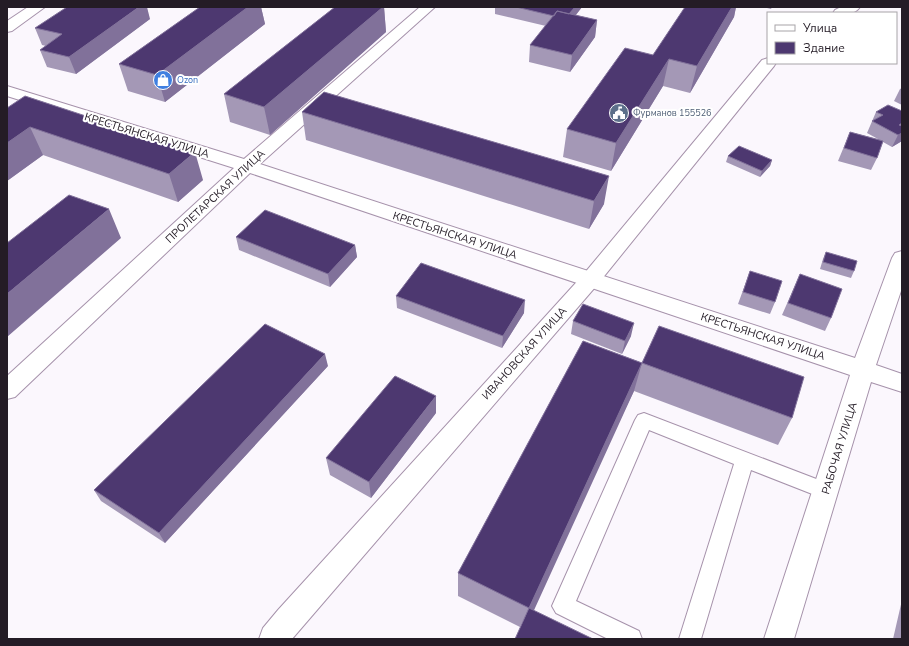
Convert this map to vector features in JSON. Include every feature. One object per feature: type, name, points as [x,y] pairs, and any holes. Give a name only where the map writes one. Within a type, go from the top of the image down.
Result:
[{"type":"street","points":[[7,28],[38,7]]},
{"type":"street","name":"ПРОЛЕТАРСКАЯ УЛИЦА","points":[[7,390],[247,166],[428,7]]},
{"type":"street","points":[[842,12],[853,7]]},
{"type":"street","name":"ИВАНОВСКАЯ УЛИЦА","points":[[274,639],[288,620],[590,280],[767,64]]},
{"type":"street","name":"КРЕСТЬЯНСКАЯ УЛИЦА","points":[[7,91],[247,166],[902,383]]},
{"type":"street","name":"РАБОЧАЯ УЛИЦА","points":[[779,639],[863,369],[902,258]]},
{"type":"lane","points":[[632,639],[563,606],[644,420],[825,491]]},
{"type":"lane","points":[[690,639],[745,460]]},
{"type":"building","points":[[67,7],[139,7],[69,57],[40,50],[62,34],[35,28]]},
{"type":"building","points":[[200,7],[248,7],[157,75],[119,64]]},
{"type":"building","points":[[335,7],[383,7],[264,107],[224,94]]},
{"type":"building","points":[[516,7],[575,7],[569,14],[557,11],[554,16]]},
{"type":"building","points":[[685,7],[732,7],[697,66],[669,59],[616,143],[567,129],[625,48],[653,55]]},
{"type":"building","points":[[557,11],[597,20],[572,55],[530,45]]},
{"type":"building","points":[[324,92],[609,176],[594,201],[302,112]]},
{"type":"building","points":[[25,96],[195,152],[169,174],[30,127],[7,143],[7,108]]},
{"type":"building","points":[[888,105],[902,111],[902,123],[899,125],[902,126],[902,133],[898,135],[872,121],[883,115],[876,112]]},
{"type":"building","points":[[850,132],[883,141],[877,158],[844,148]]},
{"type":"building","points":[[739,146],[772,160],[762,171],[728,156]]},
{"type":"building","points":[[69,195],[109,209],[7,294],[7,243]]},
{"type":"building","points":[[265,210],[355,245],[328,274],[236,237]]},
{"type":"building","points":[[826,252],[857,261],[854,271],[823,262]]},
{"type":"building","points":[[421,263],[525,300],[503,336],[396,296]]},
{"type":"building","points":[[750,271],[782,281],[775,302],[743,292]]},
{"type":"building","points":[[800,274],[842,289],[831,318],[788,303]]},
{"type":"building","points":[[583,304],[634,323],[625,341],[573,321]]},
{"type":"building","points":[[265,324],[325,354],[159,533],[94,490]]},
{"type":"building","points":[[659,326],[804,377],[792,418],[642,363]]},
{"type":"building","points":[[583,341],[642,363],[529,608],[458,573]]},
{"type":"building","points":[[395,376],[436,396],[369,482],[326,458]]},
{"type":"building","points":[[529,608],[593,639],[515,639]]},
{"type":"place","name":"Ozon","points":[[163,80]]},
{"type":"place","name":"Фурманов 155526","points":[[619,113]]}]
